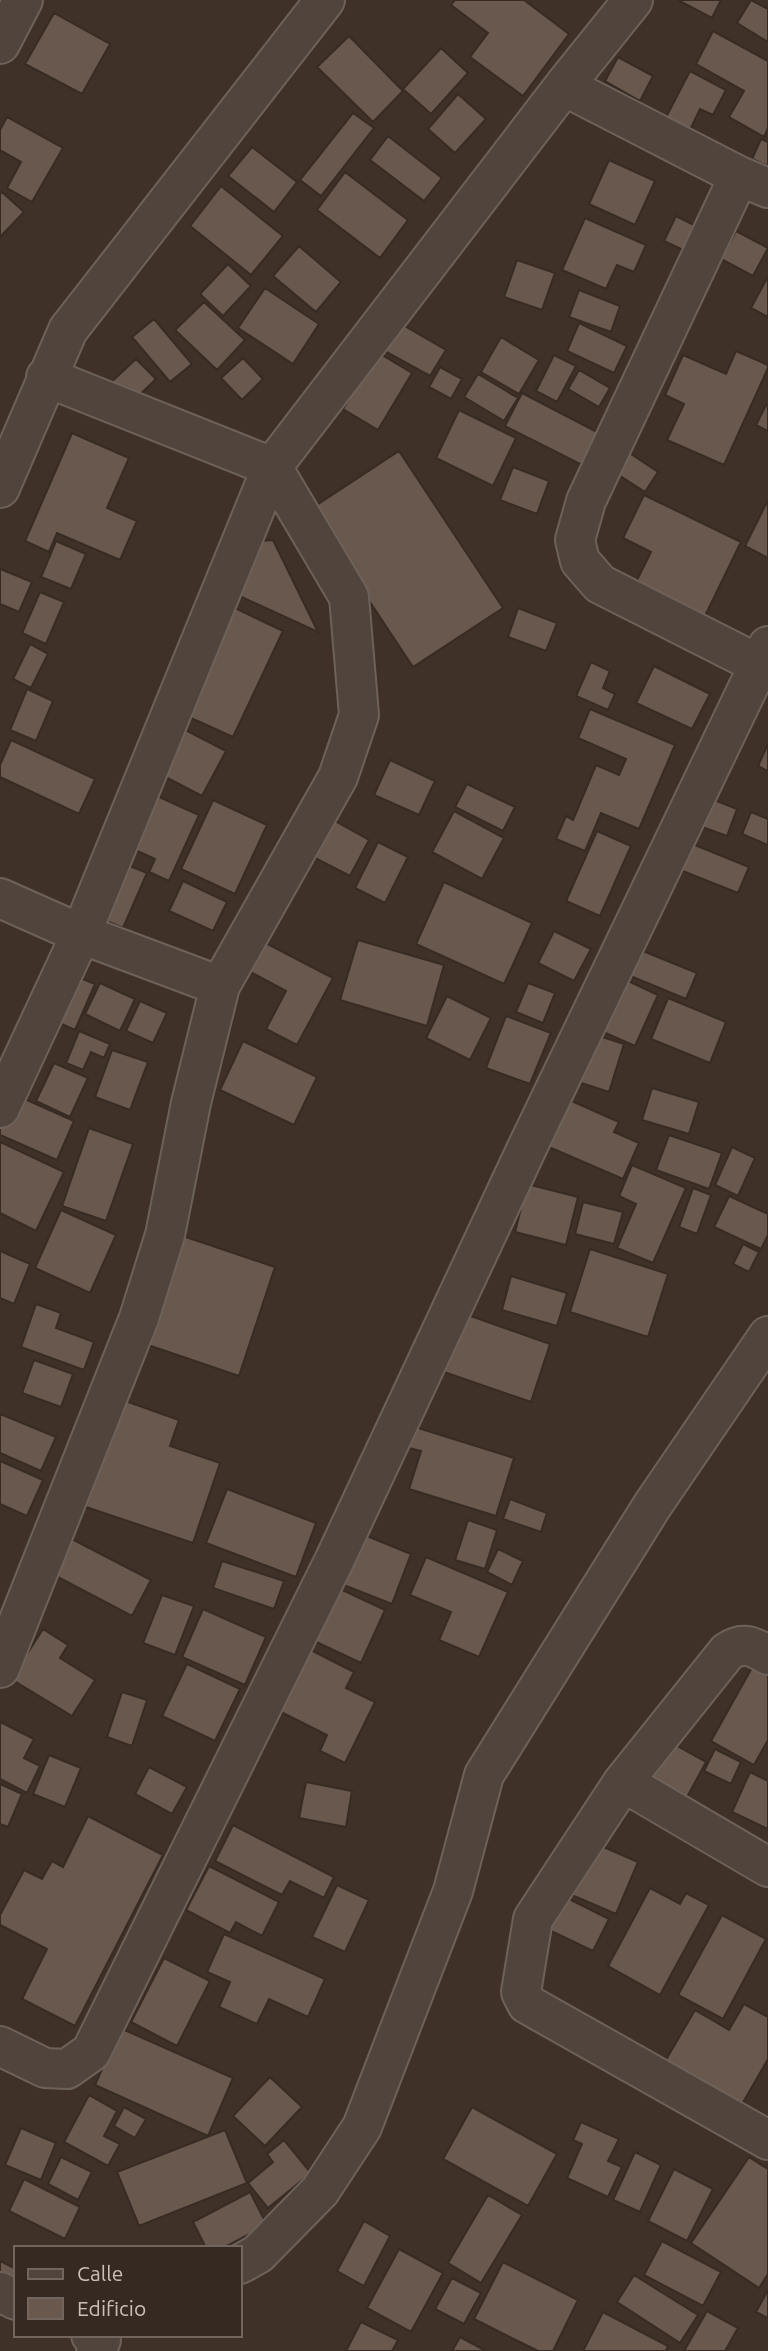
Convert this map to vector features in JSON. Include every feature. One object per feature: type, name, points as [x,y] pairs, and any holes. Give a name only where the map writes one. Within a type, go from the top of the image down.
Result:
[{"type":"street","points":[[0,44],[23,0]]},
{"type":"street","points":[[0,488],[68,330],[325,0]]},
{"type":"street","points":[[0,1108],[81,933],[272,467],[633,0]]},
{"type":"street","points":[[0,2046],[46,2068],[67,2069],[91,2052],[335,1559],[520,1163],[765,660],[600,584],[580,561],[575,540],[586,501],[754,182],[564,86]]},
{"type":"street","points":[[0,1668],[139,1318],[165,1235],[191,1103],[220,986],[338,777],[359,715],[349,597],[272,467],[46,377]]},
{"type":"street","points":[[0,898],[81,933],[220,986]]},
{"type":"street","points":[[242,2263],[258,2254],[320,2191],[362,2127],[453,1891],[484,1775],[652,1506],[768,1336]]},
{"type":"street","points":[[768,1656],[750,1645],[736,1646],[727,1652],[623,1782],[533,1919],[521,1992],[527,2004],[768,2140]]},
{"type":"street","points":[[623,1782],[768,1867]]},
{"type":"building","points":[[455,0],[524,0],[569,34],[523,96],[470,57],[488,33],[451,5]]},
{"type":"building","points":[[678,0],[721,0],[712,18]]},
{"type":"building","points":[[751,0],[768,9],[768,42],[737,23]]},
{"type":"building","points":[[54,13],[110,44],[82,94],[25,64]]},
{"type":"building","points":[[713,31],[768,61],[768,128],[764,137],[729,117],[744,91],[696,64]]},
{"type":"building","points":[[349,36],[403,91],[373,122],[317,67]]},
{"type":"building","points":[[441,48],[468,73],[431,114],[403,89]]},
{"type":"building","points":[[618,57],[653,76],[640,101],[605,81]]},
{"type":"building","points":[[690,71],[726,90],[713,115],[700,109],[688,134],[664,121]]},
{"type":"building","points":[[458,94],[486,119],[455,153],[428,129]]},
{"type":"building","points":[[353,113],[374,128],[321,196],[300,180]]},
{"type":"building","points":[[7,117],[63,148],[32,202],[7,188],[21,162],[0,150],[0,130]]},
{"type":"building","points":[[388,136],[442,178],[424,201],[370,160]]},
{"type":"building","points":[[761,139],[768,142],[768,166],[752,159]]},
{"type":"building","points":[[252,147],[297,182],[274,212],[228,176]]},
{"type":"building","points":[[609,160],[655,181],[635,225],[589,204]]},
{"type":"building","points":[[345,172],[408,220],[380,258],[317,210]]},
{"type":"building","points":[[221,186],[283,236],[251,275],[190,226]]},
{"type":"building","points":[[2,192],[24,212],[0,237],[0,194]]},
{"type":"building","points":[[676,216],[694,225],[683,250],[664,241]]},
{"type":"building","points":[[585,218],[646,245],[634,272],[617,265],[606,289],[562,270]]},
{"type":"building","points":[[736,231],[768,248],[753,276],[721,259]]},
{"type":"building","points":[[299,246],[341,282],[316,312],[273,276]]},
{"type":"building","points":[[517,260],[555,273],[542,310],[504,297]]},
{"type":"building","points":[[228,264],[251,286],[223,316],[200,294]]},
{"type":"building","points":[[768,276],[768,317],[751,308]]},
{"type":"building","points":[[265,288],[319,324],[293,364],[238,328]]},
{"type":"building","points":[[579,290],[620,306],[611,332],[569,317]]},
{"type":"building","points":[[204,302],[245,340],[217,370],[175,330]]},
{"type":"building","points":[[154,319],[192,364],[170,382],[132,337]]},
{"type":"building","points":[[396,321],[446,350],[430,376],[381,349]]},
{"type":"building","points":[[579,323],[627,346],[614,373],[567,351]]},
{"type":"building","points":[[501,337],[539,360],[519,394],[481,372]]},
{"type":"building","points":[[736,351],[768,365],[768,368],[724,465],[667,440],[684,404],[665,395],[683,355],[726,374]]},
{"type":"building","points":[[377,352],[412,373],[378,430],[343,409]]},
{"type":"building","points":[[554,355],[576,366],[557,402],[536,391]]},
{"type":"building","points":[[243,358],[263,379],[242,400],[221,378]]},
{"type":"building","points":[[136,359],[156,379],[127,407],[107,386]]},
{"type":"building","points":[[440,367],[462,379],[451,399],[429,387]]},
{"type":"building","points":[[579,370],[610,388],[599,407],[568,389]]},
{"type":"building","points":[[478,374],[518,398],[504,421],[464,397]]},
{"type":"building","points":[[522,393],[599,433],[582,465],[505,426]]},
{"type":"building","points":[[766,405],[768,406],[768,431],[756,425]]},
{"type":"building","points":[[459,410],[516,438],[493,486],[436,458]]},
{"type":"building","points":[[72,433],[129,458],[107,508],[137,521],[120,560],[57,533],[49,552],[25,541]]},
{"type":"building","points":[[625,450],[658,472],[645,492],[611,470]]},
{"type":"building","points":[[399,451],[503,608],[413,667],[309,510]]},
{"type":"building","points":[[513,467],[549,481],[537,514],[500,500]]},
{"type":"building","points":[[644,495],[741,542],[703,620],[634,586],[651,552],[623,538]]},
{"type":"building","points":[[768,500],[768,558],[745,546]]},
{"type":"building","points":[[273,540],[318,632],[235,594],[260,541]]},
{"type":"building","points":[[56,541],[86,554],[71,589],[41,577]]},
{"type":"building","points":[[0,569],[32,582],[19,612],[0,604]]},
{"type":"building","points":[[40,592],[64,602],[46,644],[22,633]]},
{"type":"building","points":[[233,607],[283,631],[233,737],[182,714]]},
{"type":"building","points":[[518,608],[557,623],[546,651],[508,637]]},
{"type":"building","points":[[30,644],[48,654],[31,688],[13,679]]},
{"type":"building","points":[[591,662],[610,671],[603,688],[615,694],[608,710],[576,696]]},
{"type":"building","points":[[654,666],[710,694],[692,729],[636,703]]},
{"type":"building","points":[[27,689],[53,701],[36,741],[10,730]]},
{"type":"building","points":[[590,709],[675,745],[639,829],[601,813],[585,851],[556,839],[566,816],[573,820],[596,765],[619,775],[626,759],[578,738]]},
{"type":"building","points":[[174,724],[226,751],[202,796],[150,769]]},
{"type":"building","points":[[11,740],[95,779],[79,814],[0,777],[0,765]]},
{"type":"building","points":[[768,744],[768,771],[758,766]]},
{"type":"building","points":[[390,760],[435,781],[419,815],[374,795]]},
{"type":"building","points":[[467,784],[515,807],[503,831],[455,807]]},
{"type":"building","points":[[146,791],[199,815],[169,881],[149,872],[155,859],[122,844]]},
{"type":"building","points":[[712,799],[737,809],[727,836],[702,827]]},
{"type":"building","points":[[213,800],[267,825],[235,894],[181,869]]},
{"type":"building","points":[[454,811],[504,838],[482,879],[432,852]]},
{"type":"building","points":[[751,812],[768,819],[768,845],[742,834]]},
{"type":"building","points":[[335,821],[369,840],[350,876],[315,858]]},
{"type":"building","points":[[597,831],[631,846],[600,916],[566,901]]},
{"type":"building","points":[[378,842],[408,857],[385,903],[355,888]]},
{"type":"building","points":[[690,843],[749,867],[738,893],[680,870]]},
{"type":"building","points":[[113,859],[147,873],[123,928],[90,914]]},
{"type":"building","points":[[183,881],[227,902],[213,931],[169,911]]},
{"type":"building","points":[[444,882],[532,923],[504,984],[416,944]]},
{"type":"building","points":[[554,931],[591,949],[574,981],[538,963]]},
{"type":"building","points":[[258,939],[333,978],[297,1045],[266,1029],[286,991],[243,968]]},
{"type":"building","points":[[358,940],[444,965],[427,1026],[340,1000]]},
{"type":"building","points":[[638,949],[697,973],[686,999],[628,975]]},
{"type":"building","points":[[66,972],[95,984],[75,1030],[46,1017]]},
{"type":"building","points":[[624,979],[658,995],[635,1046],[601,1031]]},
{"type":"building","points":[[100,983],[135,999],[120,1031],[85,1014]]},
{"type":"building","points":[[528,983],[555,993],[543,1023],[516,1012]]},
{"type":"building","points":[[447,996],[491,1018],[470,1060],[426,1038]]},
{"type":"building","points":[[668,998],[726,1022],[710,1063],[651,1039]]},
{"type":"building","points":[[140,1001],[167,1013],[153,1043],[126,1031]]},
{"type":"building","points":[[506,1016],[551,1033],[530,1084],[486,1068]]},
{"type":"building","points":[[79,1031],[110,1044],[104,1058],[91,1052],[83,1070],[66,1063]]},
{"type":"building","points":[[593,1034],[624,1044],[609,1092],[578,1082]]},
{"type":"building","points":[[243,1041],[317,1077],[294,1125],[220,1090]]},
{"type":"building","points":[[112,1050],[148,1062],[130,1110],[95,1097]]},
{"type":"building","points":[[54,1063],[88,1078],[70,1117],[36,1101]]},
{"type":"building","points":[[652,1088],[699,1102],[689,1134],[642,1120]]},
{"type":"building","points":[[9,1092],[74,1121],[57,1160],[0,1135],[0,1112]]},
{"type":"building","points":[[565,1098],[619,1122],[614,1132],[639,1143],[623,1179],[544,1145]]},
{"type":"building","points":[[89,1128],[133,1144],[106,1221],[62,1206]]},
{"type":"building","points":[[669,1135],[722,1153],[709,1189],[656,1170]]},
{"type":"building","points":[[0,1142],[64,1172],[36,1231],[0,1213]]},
{"type":"building","points":[[732,1147],[755,1158],[738,1196],[715,1185]]},
{"type":"building","points":[[632,1165],[686,1188],[653,1263],[617,1248],[636,1204],[619,1196]]},
{"type":"building","points":[[527,1184],[578,1197],[566,1245],[515,1232]]},
{"type":"building","points":[[693,1188],[711,1195],[697,1234],[679,1227]]},
{"type":"building","points":[[729,1196],[768,1214],[768,1235],[761,1249],[714,1227]]},
{"type":"building","points":[[583,1202],[623,1212],[614,1244],[575,1234]]},
{"type":"building","points":[[61,1210],[116,1235],[90,1293],[35,1268]]},
{"type":"building","points":[[180,1235],[275,1267],[239,1376],[145,1344]]},
{"type":"building","points":[[743,1244],[759,1252],[749,1272],[733,1264]]},
{"type":"building","points":[[590,1249],[668,1274],[648,1337],[570,1312]]},
{"type":"building","points":[[0,1251],[30,1264],[14,1304],[0,1298]]},
{"type":"building","points":[[511,1276],[567,1293],[557,1326],[502,1310]]},
{"type":"building","points":[[36,1304],[61,1313],[56,1328],[94,1342],[84,1370],[21,1347]]},
{"type":"building","points":[[465,1314],[550,1344],[531,1402],[444,1372]]},
{"type":"building","points":[[34,1360],[73,1374],[61,1407],[22,1393]]},
{"type":"building","points":[[120,1399],[179,1420],[170,1446],[220,1463],[193,1543],[83,1506]]},
{"type":"building","points":[[0,1414],[56,1437],[41,1471],[0,1453]]},
{"type":"building","points":[[415,1427],[514,1458],[496,1516],[409,1489],[421,1451],[409,1448]]},
{"type":"building","points":[[0,1461],[43,1480],[27,1516],[0,1504]]},
{"type":"building","points":[[227,1489],[316,1523],[296,1577],[206,1543]]},
{"type":"building","points":[[510,1499],[547,1513],[541,1532],[503,1519]]},
{"type":"building","points":[[468,1520],[497,1530],[485,1569],[455,1560]]},
{"type":"building","points":[[362,1534],[411,1554],[392,1604],[341,1584]]},
{"type":"building","points":[[70,1538],[151,1580],[132,1616],[52,1574]]},
{"type":"building","points":[[498,1549],[523,1561],[512,1585],[487,1572]]},
{"type":"building","points":[[426,1557],[508,1592],[479,1657],[439,1640],[451,1612],[410,1595]]},
{"type":"building","points":[[222,1561],[284,1581],[274,1609],[213,1588]]},
{"type":"building","points":[[336,1587],[385,1610],[361,1663],[312,1640]]},
{"type":"building","points":[[162,1595],[194,1606],[175,1655],[143,1643]]},
{"type":"building","points":[[203,1609],[266,1637],[245,1685],[182,1657]]},
{"type":"building","points":[[43,1629],[68,1645],[60,1658],[95,1680],[72,1716],[11,1679]]},
{"type":"building","points":[[305,1647],[354,1672],[346,1688],[375,1702],[345,1763],[320,1751],[327,1735],[275,1709]]},
{"type":"building","points":[[187,1664],[240,1689],[215,1741],[162,1716]]},
{"type":"building","points":[[754,1664],[768,1672],[768,1740],[754,1765],[711,1741]]},
{"type":"building","points":[[122,1692],[147,1700],[132,1746],[107,1737]]},
{"type":"building","points":[[0,1722],[34,1739],[24,1758],[40,1766],[27,1793],[0,1779]]},
{"type":"building","points":[[661,1737],[706,1762],[680,1810],[635,1785]]},
{"type":"building","points":[[715,1749],[741,1762],[731,1784],[704,1771]]},
{"type":"building","points":[[49,1755],[81,1768],[65,1807],[33,1794]]},
{"type":"building","points":[[149,1767],[187,1787],[172,1814],[135,1794]]},
{"type":"building","points":[[750,1772],[768,1781],[768,1829],[732,1812]]},
{"type":"building","points":[[306,1782],[352,1791],[346,1827],[299,1818]]},
{"type":"building","points":[[0,1784],[22,1794],[8,1827],[0,1824]]},
{"type":"building","points":[[88,1816],[163,1855],[75,2026],[22,1999],[47,1949],[0,1925],[0,1915],[24,1870],[42,1879],[52,1861],[63,1867]]},
{"type":"building","points":[[233,1825],[334,1877],[324,1898],[290,1881],[282,1895],[215,1861]]},
{"type":"building","points":[[590,1841],[638,1862],[616,1914],[567,1893]]},
{"type":"building","points":[[209,1866],[279,1902],[262,1936],[236,1922],[230,1933],[186,1910]]},
{"type":"building","points":[[337,1885],[369,1900],[345,1952],[312,1937]]},
{"type":"building","points":[[650,1888],[680,1904],[686,1893],[709,1905],[660,1995],[608,1966]]},
{"type":"building","points":[[565,1897],[609,1919],[593,1951],[549,1930]]},
{"type":"building","points":[[722,1915],[766,1939],[723,2019],[678,1995]]},
{"type":"building","points":[[224,1934],[325,1979],[308,2017],[269,1999],[257,2024],[219,2007],[230,1982],[207,1972]]},
{"type":"building","points":[[164,1958],[210,1981],[177,2046],[131,2022]]},
{"type":"building","points":[[744,2004],[768,2017],[768,2059],[737,2113],[660,2070],[695,2010],[729,2030]]},
{"type":"building","points":[[120,2028],[233,2078],[208,2136],[95,2085]]},
{"type":"building","points":[[270,2077],[302,2107],[265,2146],[233,2116]]},
{"type":"building","points":[[89,2095],[117,2111],[104,2136],[120,2144],[108,2166],[64,2142]]},
{"type":"building","points":[[124,2107],[146,2119],[135,2138],[114,2126]]},
{"type":"building","points":[[472,2107],[557,2154],[528,2206],[443,2159]]},
{"type":"building","points":[[581,2122],[619,2139],[608,2161],[622,2167],[608,2197],[567,2178],[582,2144],[573,2140]]},
{"type":"building","points":[[21,2128],[56,2143],[41,2180],[5,2165]]},
{"type":"building","points":[[225,2130],[247,2183],[139,2226],[117,2172]]},
{"type":"building","points":[[284,2140],[311,2173],[268,2208],[248,2183],[273,2162],[267,2154]]},
{"type":"building","points":[[635,2152],[661,2165],[640,2212],[613,2200]]},
{"type":"building","points":[[61,2157],[92,2172],[78,2200],[48,2184]]},
{"type":"building","points":[[749,2157],[768,2169],[768,2274],[759,2288],[691,2243]]},
{"type":"building","points":[[674,2169],[713,2189],[687,2241],[648,2221]]},
{"type":"building","points":[[24,2179],[80,2207],[65,2239],[9,2211]]},
{"type":"building","points":[[250,2192],[267,2225],[227,2246],[205,2246],[193,2222]]},
{"type":"building","points":[[488,2195],[522,2215],[481,2283],[448,2263]]},
{"type":"building","points":[[364,2221],[390,2236],[364,2286],[337,2271]]},
{"type":"building","points":[[662,2241],[721,2272],[703,2306],[644,2275]]},
{"type":"building","points":[[399,2249],[443,2273],[411,2332],[367,2308]]},
{"type":"building","points":[[0,2261],[14,2268],[14,2293],[0,2287]]},
{"type":"building","points":[[503,2262],[578,2300],[553,2351],[538,2351],[474,2319]]},
{"type":"building","points":[[634,2275],[698,2315],[680,2343],[617,2302]]},
{"type":"building","points":[[452,2278],[481,2293],[464,2324],[435,2309]]},
{"type":"building","points":[[768,2290],[768,2318],[756,2312]]},
{"type":"building","points":[[707,2311],[738,2328],[725,2351],[684,2351]]},
{"type":"building","points":[[603,2312],[668,2346],[666,2351],[583,2351]]},
{"type":"building","points":[[361,2322],[398,2340],[392,2351],[346,2351]]},
{"type":"building","points":[[460,2337],[486,2351],[452,2351]]}]
